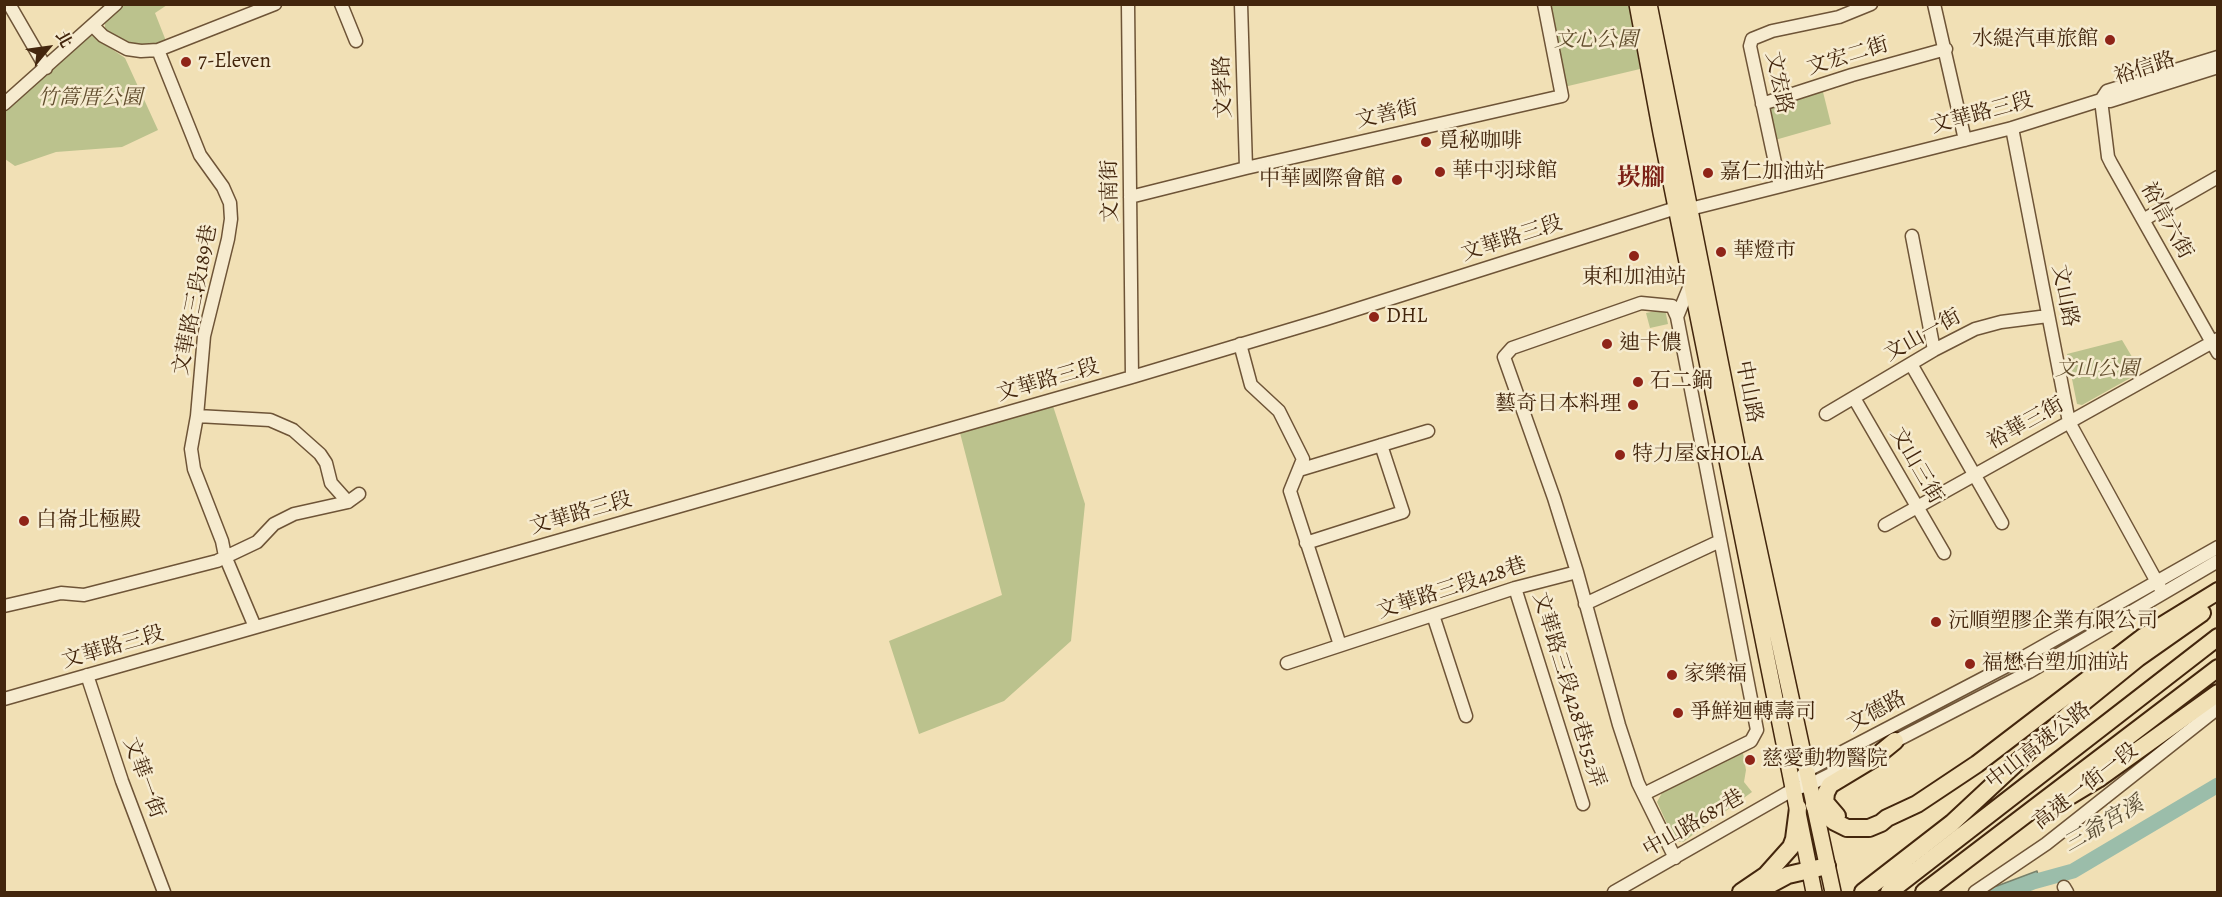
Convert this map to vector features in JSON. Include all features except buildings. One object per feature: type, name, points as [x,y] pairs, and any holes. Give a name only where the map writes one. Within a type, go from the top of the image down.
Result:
[{"type":"highway","points":[[1895,741],[1873,759],[1832,782],[1827,789],[1825,799],[1827,806],[1834,814],[1849,822],[1863,824],[1887,818],[1917,804],[1977,764],[2134,644],[2217,591]]},
{"type":"highway","points":[[1863,892],[1888,887],[2078,707],[2138,658],[2217,603]]},
{"type":"highway","name":"中山高速公路","points":[[1888,887],[2217,637]]},
{"type":"highway","points":[[1924,892],[2217,668]]},
{"type":"highway","points":[[1958,866],[2098,779],[2217,693]]},
{"type":"highway","points":[[1740,892],[1766,875],[1791,847],[1806,807],[1847,828],[1869,828],[1887,818]]},
{"type":"highway","points":[[1754,892],[1788,875],[1827,867]]},
{"type":"main road","name":"中山路","points":[[1637,4],[1741,466],[1808,778],[1806,807],[1809,870],[1813,892]]},
{"type":"main road","name":"中山路","points":[[1649,4],[1683,208],[1692,282],[1794,789],[1806,807],[1827,867],[1833,892]]},
{"type":"street","points":[[9,4],[46,68]]},
{"type":"street","points":[[4,104],[116,4]]},
{"type":"street","points":[[93,26],[103,36],[127,49],[158,50],[275,4]]},
{"type":"street","points":[[341,4],[357,41]]},
{"type":"street","name":"文南街","points":[[1128,4],[1132,377]]},
{"type":"street","name":"文孝路","points":[[1241,4],[1246,168]]},
{"type":"street","name":"文善街","points":[[1130,197],[1246,168],[1562,96],[1544,4]]},
{"type":"street","name":"文宏路","points":[[1780,186],[1750,46],[1752,39],[1772,31],[1839,18],[1871,4]]},
{"type":"street","points":[[1934,4],[1965,140]]},
{"type":"street","name":"文宏二街","points":[[1762,104],[1851,75],[1946,49]]},
{"type":"street","name":"文華路三段189巷","points":[[158,50],[200,156],[224,187],[230,203],[231,219],[228,239],[204,336],[197,416],[191,449],[194,469],[222,541],[225,556],[255,627]]},
{"type":"street","name":"裕信路","points":[[2104,96],[2217,57]]},
{"type":"street","name":"裕信路","points":[[2104,96],[2110,101],[2217,67]]},
{"type":"street","name":"文華路三段","points":[[4,699],[1132,377],[1683,208],[2012,128],[2104,96]]},
{"type":"street","name":"裕信六街","points":[[2104,96],[2108,157],[2215,345]]},
{"type":"street","name":"文山路","points":[[2012,128],[2069,422],[2160,587]]},
{"type":"street","points":[[2143,220],[2217,177]]},
{"type":"street","points":[[1912,236],[1934,350]]},
{"type":"street","points":[[1677,317],[1692,282]]},
{"type":"street","points":[[1644,794],[1751,741],[1757,730],[1677,317],[1672,306],[1641,303],[1512,348],[1504,357],[1554,498],[1619,725],[1638,783],[1674,858]]},
{"type":"street","name":"文山一街","points":[[1826,414],[1934,350],[1975,329],[2001,322],[2048,316]]},
{"type":"street","points":[[1240,344],[1251,385],[1279,411],[1303,459],[1290,492],[1340,645]]},
{"type":"street","name":"裕華三街","points":[[1885,525],[2069,422],[2215,345]]},
{"type":"street","points":[[1911,364],[2002,523]]},
{"type":"street","name":"文山三街","points":[[1854,398],[1944,553]]},
{"type":"street","points":[[197,416],[270,420],[292,430],[321,454],[331,483],[348,502]]},
{"type":"street","points":[[1299,470],[1428,431]]},
{"type":"street","points":[[1306,543],[1403,512],[1381,445]]},
{"type":"street","points":[[4,606],[61,593],[84,595],[217,561],[257,542],[274,524],[294,514],[348,502],[359,495]]},
{"type":"street","points":[[1585,604],[1720,541]]},
{"type":"street","name":"文德路","points":[[1808,778],[1895,741],[2029,672],[2217,547]]},
{"type":"street","name":"文德路","points":[[1794,789],[1808,778],[2022,658],[2160,587],[2217,561]]},
{"type":"street","name":"文華路三段428巷","points":[[1287,663],[1515,588],[1577,572]]},
{"type":"street","name":"文華路三段428巷152弄","points":[[1515,588],[1583,804]]},
{"type":"street","points":[[1433,615],[1466,716]]},
{"type":"street","name":"文華一街","points":[[87,675],[122,781],[164,892]]},
{"type":"street","name":"高速一街一段","points":[[1975,892],[2046,843],[2217,708]]},
{"type":"street","name":"中山路687巷","points":[[1614,892],[1794,789]]},
{"type":"green space","points":[[124,5],[167,5],[155,13],[166,41],[149,46],[131,45],[115,39],[105,30],[105,21]]},
{"type":"green space","name":"文心公園","points":[[1549,5],[1629,5],[1640,69],[1564,87]]},
{"type":"green space","name":"竹篙厝公園","points":[[91,35],[125,58],[158,130],[122,147],[56,152],[15,166],[5,159],[4,107]]},
{"type":"green space","points":[[1822,88],[1831,124],[1775,140],[1769,111],[1778,100]]},
{"type":"green space","points":[[1665,309],[1668,324],[1650,328],[1646,313]]},
{"type":"green space","name":"文山公園","points":[[2122,340],[2141,372],[2082,405],[2077,404],[2067,354]]},
{"type":"green space","points":[[1053,406],[1085,504],[1071,641],[1004,701],[919,734],[889,641],[1002,595],[960,433]]},
{"type":"green space","points":[[1743,753],[1746,770],[1744,782],[1752,792],[1683,842],[1675,841],[1657,802],[1663,791]]},
{"type":"shaded area","points":[[2037,871],[2040,883],[2022,892],[1971,892],[1997,886]]},
{"type":"waterway","name":"三爺宮溪","points":[[2008,892],[2033,882],[2073,871],[2218,785]]},
{"type":"place","name":"水緹汽車旅館","points":[[2110,40]]},
{"type":"place","name":"7-Eleven","points":[[186,62]]},
{"type":"place","name":"覓秘咖啡","points":[[1426,142]]},
{"type":"place","name":"華中羽球館","points":[[1440,172]]},
{"type":"place","name":"嘉仁加油站","points":[[1708,173]]},
{"type":"place","name":"中華國際會館","points":[[1397,180]]},
{"type":"place","name":"華燈市","points":[[1721,252]]},
{"type":"place","name":"東和加油站","points":[[1634,256]]},
{"type":"place","name":"DHL","points":[[1374,317]]},
{"type":"place","name":"迪卡儂","points":[[1607,344]]},
{"type":"place","name":"石二鍋","points":[[1638,382]]},
{"type":"place","name":"藝奇日本料理","points":[[1633,405]]},
{"type":"place","name":"特力屋&HOLA","points":[[1620,455]]},
{"type":"place","name":"白崙北極殿","points":[[24,521]]},
{"type":"place","name":"沅順塑膠企業有限公司","points":[[1936,622]]},
{"type":"place","name":"福懋台塑加油站","points":[[1970,664]]},
{"type":"place","name":"家樂福","points":[[1672,675]]},
{"type":"place","name":"爭鮮迴轉壽司","points":[[1678,713]]},
{"type":"place","name":"慈愛動物醫院","points":[[1750,760]]},
{"type":"district","name":"崁腳","points":[[1641,179]]}]
